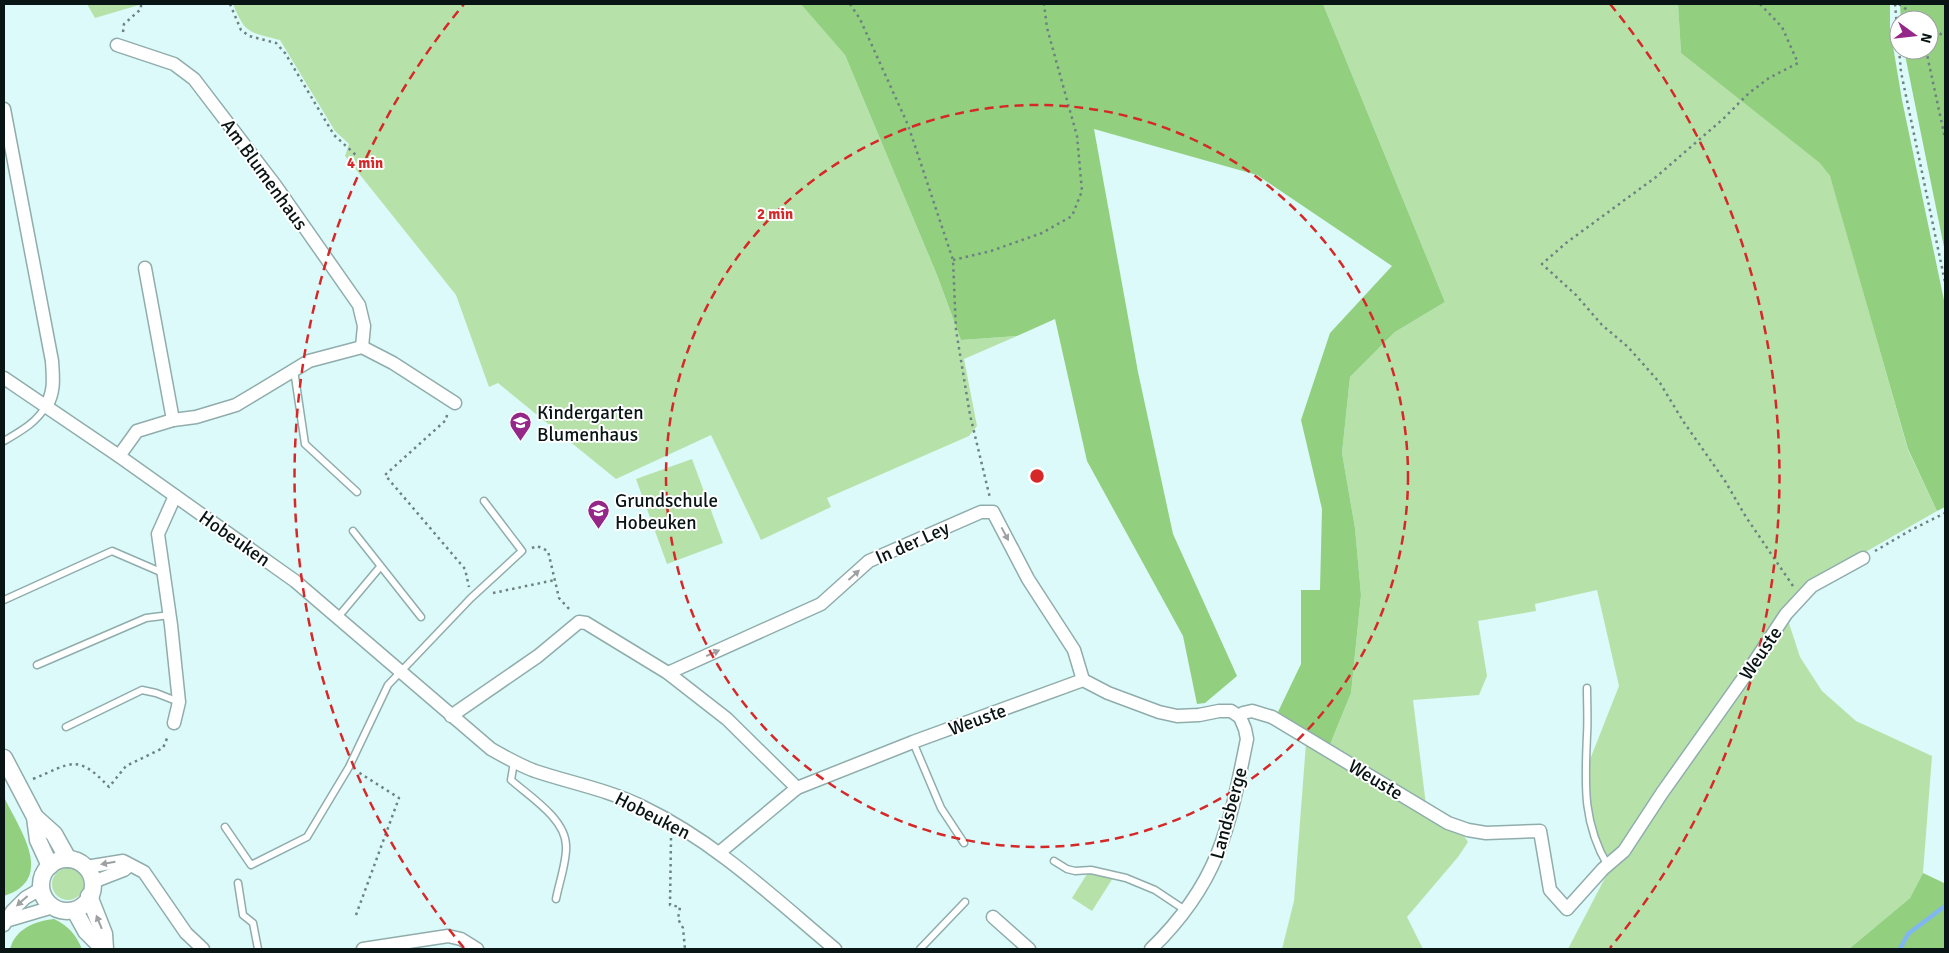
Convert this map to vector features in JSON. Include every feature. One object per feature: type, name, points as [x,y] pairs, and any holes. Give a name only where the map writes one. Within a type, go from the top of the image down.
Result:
[{"type":"main road","points":[[4,758],[34,816],[38,840],[50,866]]},
{"type":"main road","points":[[34,816],[54,834],[68,859]]},
{"type":"main road","points":[[91,889],[87,902],[75,911],[60,910],[53,907],[45,899],[42,888],[44,874],[56,862],[68,859],[78,861],[86,867],[104,934],[104,949]]},
{"type":"main road","points":[[75,911],[86,931],[104,949]]},
{"type":"street","name":"Am Blumenhaus","points":[[119,46],[174,64],[194,79],[275,185],[359,305],[364,326],[362,347]]},
{"type":"street","points":[[4,109],[52,361],[53,390],[51,399],[46,406]]},
{"type":"street","points":[[145,268],[173,420]]},
{"type":"street","points":[[119,456],[136,431],[173,420],[196,417],[236,405],[309,361],[362,347],[393,363],[453,402]]},
{"type":"street","name":"Hobeuken","points":[[4,378],[119,456],[295,581],[491,749],[514,762],[608,793],[642,806],[671,821],[720,852],[835,949]]},
{"type":"street","points":[[174,723],[179,702],[170,615],[158,534],[175,496]]},
{"type":"street","name":"In der Ley","points":[[668,673],[821,604],[869,562],[981,512],[993,512]]},
{"type":"street","points":[[993,512],[1028,579],[1074,650],[1083,680]]},
{"type":"street","name":"Weuste","points":[[720,852],[797,788],[913,742],[1083,680],[1108,693],[1159,712],[1177,716],[1231,711],[1240,717],[1243,713],[1252,711],[1272,717],[1448,823],[1486,834],[1540,831],[1550,890],[1567,909],[1624,851],[1694,745],[1747,673],[1786,614],[1812,586],[1863,558]]},
{"type":"street","points":[[451,716],[538,656],[577,618],[668,673],[727,720],[797,788]]},
{"type":"street","name":"Landsberge","points":[[1151,949],[1169,932],[1186,911],[1214,866],[1231,815],[1247,739],[1240,717]]},
{"type":"street","points":[[86,867],[123,861],[144,872],[186,933],[203,949]]},
{"type":"street","points":[[91,889],[130,866]]},
{"type":"street","points":[[5,920],[12,910],[25,898],[42,888]]},
{"type":"street","points":[[5,920],[53,907]]},
{"type":"street","points":[[993,917],[1028,949]]},
{"type":"street","points":[[363,949],[397,947],[455,936],[476,949]]},
{"type":"lane","points":[[294,370],[305,444],[357,492]]},
{"type":"lane","points":[[4,441],[28,427],[40,417],[46,406]]},
{"type":"lane","points":[[225,828],[251,865],[307,836],[349,767],[388,685],[471,598],[522,551],[484,501]]},
{"type":"lane","points":[[352,531],[421,616]]},
{"type":"lane","points":[[4,600],[112,551],[163,573]]},
{"type":"lane","points":[[338,617],[380,567]]},
{"type":"lane","points":[[37,665],[146,618],[170,615]]},
{"type":"lane","points":[[1587,688],[1588,733],[1585,767],[1587,812],[1597,847],[1608,866]]},
{"type":"lane","points":[[66,727],[142,690],[179,702]]},
{"type":"lane","points":[[913,742],[941,808],[964,842]]},
{"type":"lane","points":[[514,762],[511,780],[554,818],[564,832],[566,847],[556,899]]},
{"type":"lane","points":[[1054,861],[1067,869],[1075,871],[1091,870],[1126,878],[1155,890],[1186,911]]},
{"type":"lane","points":[[238,883],[244,915],[253,923],[258,949]]},
{"type":"lane","points":[[920,949],[965,902]]},
{"type":"path","points":[[119,46],[124,24],[141,8],[141,4]]},
{"type":"path","points":[[230,4],[241,30],[249,36],[276,43],[285,53],[334,135],[358,157]]},
{"type":"path","points":[[850,4],[860,19],[908,125],[953,260],[957,340],[970,415],[993,512]]},
{"type":"path","points":[[953,260],[991,251],[1042,233],[1072,216],[1082,191],[1077,136],[1047,28],[1044,4]]},
{"type":"path","points":[[1760,4],[1782,26],[1798,63],[1769,78],[1755,88],[1723,119],[1656,177],[1566,243],[1542,264],[1576,295],[1602,325],[1628,347],[1660,383],[1683,421],[1725,481],[1746,517],[1801,598]]},
{"type":"path","points":[[1895,4],[1901,72],[1945,282]]},
{"type":"path","points":[[1928,60],[1945,138]]},
{"type":"path","points":[[453,402],[446,420],[385,475],[465,569],[471,598],[555,580]]},
{"type":"path","points":[[1863,558],[1945,513]]},
{"type":"path","points":[[522,551],[537,546],[548,551],[560,598],[577,618]]},
{"type":"path","points":[[18,785],[69,764],[80,764],[94,771],[109,787],[126,766],[163,748],[174,723]]},
{"type":"path","points":[[349,767],[399,798],[356,916]]},
{"type":"path","points":[[671,821],[670,906],[680,908],[678,919],[683,928],[685,949]]},
{"type":"green space","points":[[87,4],[138,4],[139,5],[95,18]]},
{"type":"green space","points":[[233,4],[802,4],[845,55],[937,275],[961,340],[1017,336],[964,359],[977,426],[969,436],[827,498],[831,507],[761,540],[711,435],[616,479],[498,383],[489,387],[456,295],[345,156],[349,144],[335,131],[280,40],[254,33],[245,27]]},
{"type":"green space","points":[[801,4],[1323,4],[1445,302],[1395,332],[1350,377],[1342,453],[1355,528],[1361,595],[1351,693],[1329,747],[1277,714],[1301,664],[1301,590],[1320,590],[1322,509],[1301,420],[1330,333],[1392,266],[1257,175],[1094,129],[1138,372],[1173,534],[1237,676],[1205,703],[1197,704],[1183,636],[1087,461],[1055,319],[1017,336],[961,340],[937,275],[845,55]]},
{"type":"green space","points":[[1323,4],[1678,4],[1681,53],[1821,162],[1831,178],[1908,450],[1937,511],[1813,582],[1628,840],[1607,858],[1591,818],[1589,762],[1619,686],[1597,590],[1535,604],[1536,611],[1478,621],[1487,676],[1479,695],[1413,700],[1426,805],[1329,747],[1351,693],[1361,595],[1355,528],[1342,453],[1350,377],[1395,332],[1445,302]]},
{"type":"green space","points":[[1678,4],[1890,4],[1889,60],[1895,60],[1945,305],[1945,507],[1937,511],[1908,449],[1830,176],[1820,163],[1681,53]]},
{"type":"green space","points":[[1900,4],[1945,4],[1945,252],[1906,60],[1939,60],[1939,10],[1900,10]]},
{"type":"green space","points":[[692,459],[723,543],[667,564],[636,479]]},
{"type":"green space","points":[[1787,617],[1800,657],[1822,691],[1856,721],[1932,756],[1923,873],[1910,898],[1849,949],[1568,949],[1607,874],[1620,863]]},
{"type":"green space","points":[[1306,743],[1462,833],[1468,842],[1458,857],[1407,917],[1423,949],[1282,949],[1294,901]]},
{"type":"green space","points":[[4,797],[25,838],[30,852],[31,866],[28,878],[20,888],[4,896]]},
{"type":"green space","points":[[68,868],[80,872],[84,884],[80,896],[68,900],[56,896],[52,884],[56,872]]},
{"type":"green space","points":[[1096,873],[1113,878],[1092,911],[1072,898],[1087,874]]},
{"type":"green space","points":[[1923,873],[1944,883],[1945,949],[1849,949],[1910,898]]},
{"type":"green space","points":[[54,919],[71,931],[82,949],[10,949],[16,936],[21,931],[33,924]]},
{"type":"waterway","points":[[1900,949],[1908,934],[1945,906]]},
{"type":"place","name":"Kindergarten Blumenhaus","points":[[521,442]]},
{"type":"place","name":"Grundschule Hobeuken","points":[[599,530]]}]
